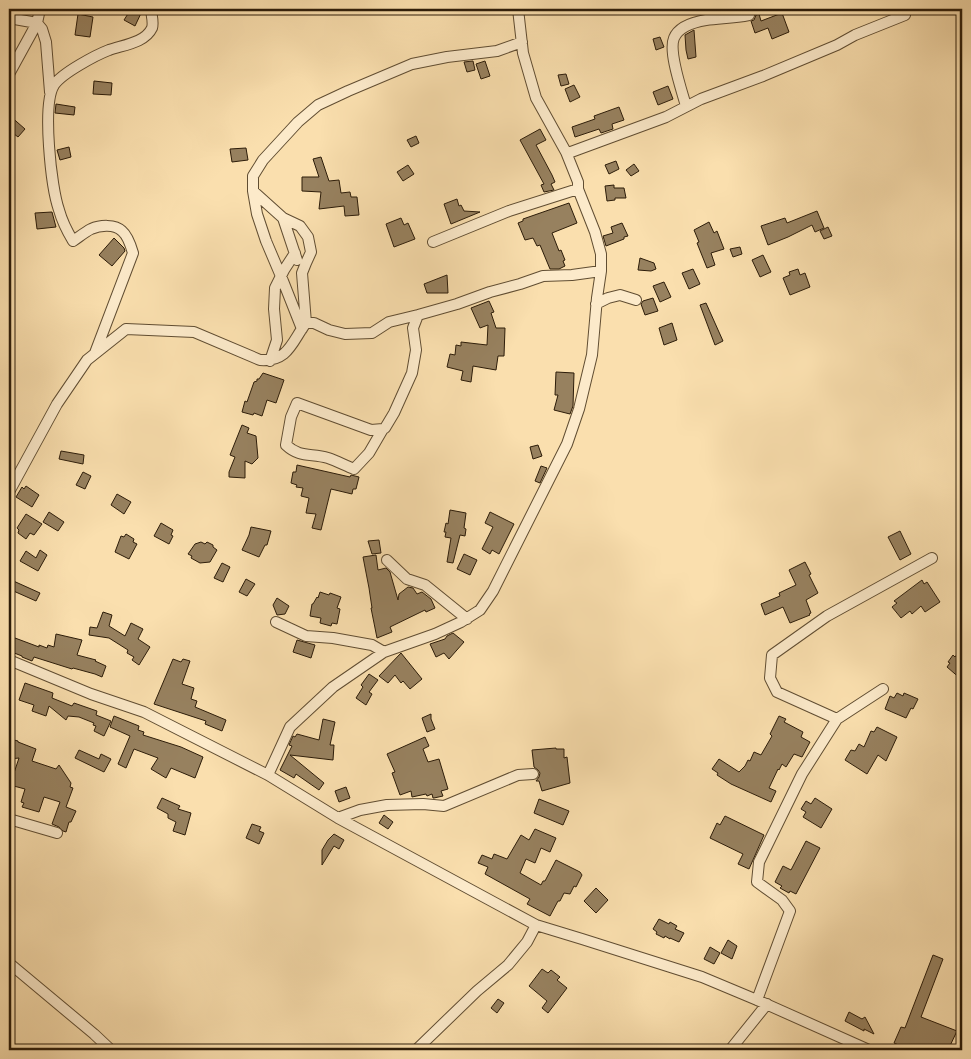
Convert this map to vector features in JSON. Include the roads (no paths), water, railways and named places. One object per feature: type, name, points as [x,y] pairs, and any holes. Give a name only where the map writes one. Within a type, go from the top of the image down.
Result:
[{"type":"street","points":[[9,74],[37,23],[40,9]]},
{"type":"street","points":[[50,93],[55,84],[73,70],[101,54],[135,42],[147,35],[153,26],[151,9]]},
{"type":"street","points":[[268,775],[290,727],[333,687],[384,652],[435,634],[461,622],[480,610],[493,591],[568,444],[579,409],[592,355],[601,271],[601,254],[595,232],[578,190],[578,182],[566,152],[536,98],[523,53],[518,9]]},
{"type":"street","points":[[686,106],[672,56],[673,40],[678,31],[688,25],[705,20],[748,15]]},
{"type":"street","points":[[566,152],[615,137],[666,117],[721,91],[763,76],[905,15]]},
{"type":"street","points":[[9,18],[37,23],[42,29],[46,42],[50,93],[48,124],[50,162],[58,209],[65,227],[73,241],[91,229],[112,226],[122,231],[129,241],[133,253],[94,354]]},
{"type":"street","points":[[304,326],[281,276],[257,214],[253,191],[253,176],[263,160],[298,122],[318,105],[412,64],[496,51],[522,42]]},
{"type":"street","points":[[433,242],[509,211],[578,190]]},
{"type":"street","points":[[253,191],[283,218],[300,226],[308,237],[311,252],[302,273]]},
{"type":"street","points":[[107,320],[126,329],[194,332],[260,360],[270,361],[281,355],[290,348],[304,326],[302,273],[283,218]]},
{"type":"street","points":[[270,361],[277,340],[274,309],[275,288],[295,253]]},
{"type":"street","points":[[304,326],[314,323],[329,330],[346,334],[372,333],[389,322],[418,316],[542,276],[572,275],[601,271]]},
{"type":"street","points":[[596,304],[620,295],[636,300]]},
{"type":"street","points":[[383,429],[371,430],[297,403],[291,417],[286,445],[293,452],[327,458],[354,469],[369,453],[394,413],[412,373],[416,350],[413,328],[418,316]]},
{"type":"street","points":[[9,492],[57,404],[87,360],[126,329]]},
{"type":"street","points":[[837,719],[778,692],[770,678],[772,655],[826,616],[932,558]]},
{"type":"street","points":[[387,560],[407,579],[425,585],[466,619]]},
{"type":"street","points":[[276,622],[306,636],[332,638],[372,645],[384,652]]},
{"type":"street","points":[[9,660],[91,694],[144,712],[268,775],[338,818],[536,926],[702,977],[869,1050]]},
{"type":"street","points":[[730,1050],[762,1002],[790,911],[782,900],[757,882],[759,862],[802,774],[837,719],[883,689]]},
{"type":"street","points":[[338,818],[360,810],[387,806],[423,804],[444,806],[518,775],[533,774]]},
{"type":"street","points":[[9,819],[57,833]]},
{"type":"street","points":[[416,1050],[477,991],[508,965],[528,942],[536,926]]},
{"type":"street","points":[[9,963],[111,1050]]}]
